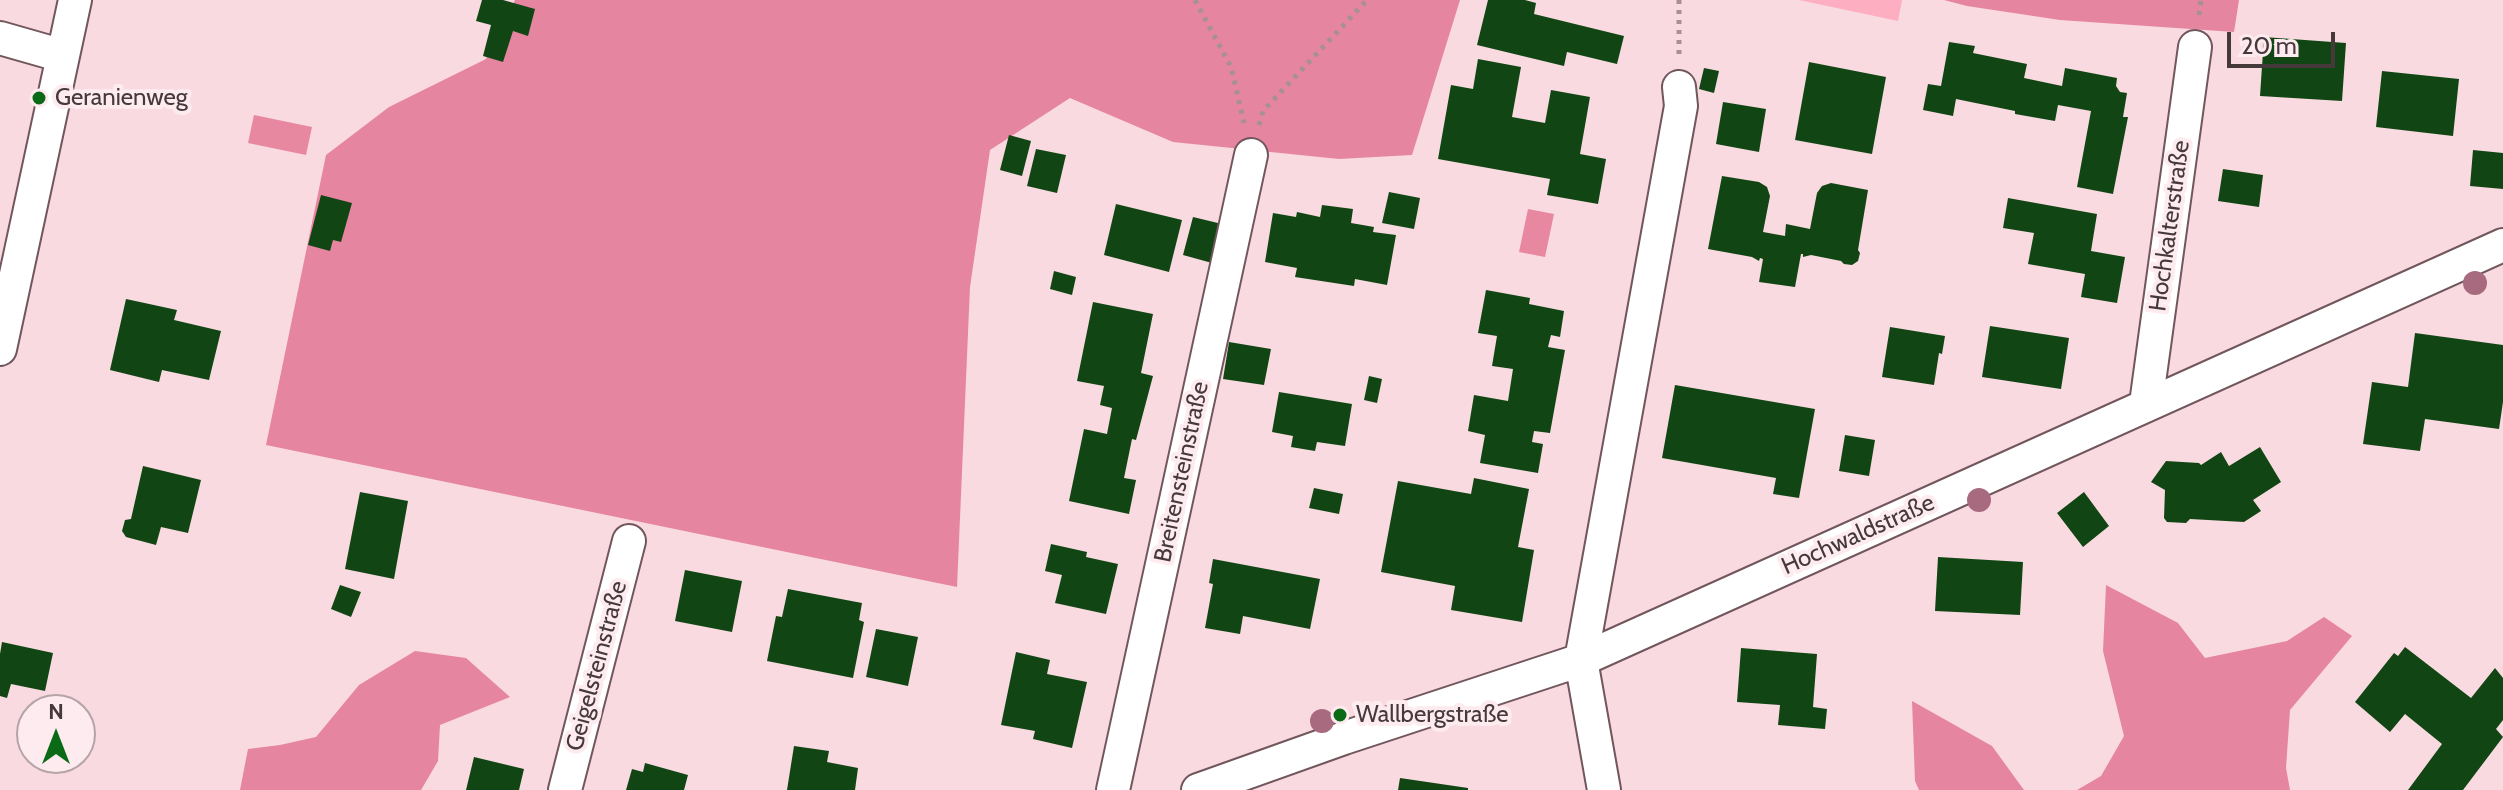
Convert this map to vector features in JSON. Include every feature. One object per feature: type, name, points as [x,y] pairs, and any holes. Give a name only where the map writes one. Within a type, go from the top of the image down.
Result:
[{"type":"street","points":[[0,349],[75,0]]},
{"type":"street","points":[[0,38],[63,56]]},
{"type":"street","name":"Hochkalterstraße","points":[[2146,404],[2195,47]]},
{"type":"street","points":[[1604,790],[1581,660],[1681,106],[1679,87]]},
{"type":"street","name":"Breitensteinstraße","points":[[1113,790],[1251,155]]},
{"type":"street","name":"Hochwaldstraße","points":[[1198,790],[1581,660],[2503,245]]},
{"type":"street","name":"Geigelsteinstraße","points":[[565,790],[629,541]]},
{"type":"path","points":[[1195,0],[1231,67],[1251,155]]},
{"type":"path","points":[[1251,155],[1263,111],[1367,0]]},
{"type":"path","points":[[1679,0],[1679,87]]},
{"type":"shaded area","points":[[515,0],[1460,0],[1412,155],[1339,159],[1173,142],[1070,98],[990,150],[970,287],[957,587],[266,445],[326,155],[389,107],[486,59]]},
{"type":"shaded area","points":[[1799,0],[1902,0],[1898,21]]},
{"type":"shaded area","points":[[1944,0],[2239,0],[2234,32],[2060,20]]},
{"type":"shaded area","points":[[254,115],[312,127],[306,155],[248,143]]},
{"type":"shaded area","points":[[1528,209],[1554,214],[1545,257],[1519,252]]},
{"type":"shaded area","points":[[2106,585],[2178,623],[2205,658],[2287,641],[2324,617],[2352,636],[2290,710],[2286,768],[2290,790],[2077,790],[2101,776],[2124,736],[2103,651]]},
{"type":"shaded area","points":[[415,651],[466,658],[510,697],[440,725],[438,761],[421,790],[240,790],[248,749],[316,737],[359,685]]},
{"type":"shaded area","points":[[1912,701],[1992,746],[2024,790],[1919,790],[1915,781]]},
{"type":"building","points":[[482,0],[503,0],[535,9],[528,36],[513,31],[503,62],[483,56],[491,25],[476,21]]},
{"type":"building","points":[[1488,0],[1525,0],[1536,3],[1534,14],[1624,36],[1617,64],[1567,52],[1564,66],[1477,45]]},
{"type":"building","points":[[2264,37],[2346,43],[2342,101],[2260,96]]},
{"type":"building","points":[[1949,42],[1975,46],[1973,53],[2027,64],[2024,78],[2062,86],[2065,68],[2117,78],[2116,86],[2120,92],[2127,93],[2123,117],[2128,117],[2113,194],[2077,187],[2091,111],[2058,105],[2055,121],[1956,99],[1953,116],[1923,110],[1928,84],[1941,86]]},
{"type":"building","points":[[1478,59],[1521,67],[1512,117],[1545,123],[1551,90],[1590,97],[1580,154],[1606,159],[1598,204],[1547,195],[1550,179],[1438,159],[1451,85],[1473,89]]},
{"type":"building","points":[[1809,62],[1886,77],[1872,154],[1795,140]]},
{"type":"building","points":[[1704,68],[1719,71],[1714,93],[1699,89]]},
{"type":"building","points":[[2382,71],[2459,79],[2453,136],[2376,127]]},
{"type":"building","points":[[1723,102],[1766,109],[1759,152],[1716,144]]},
{"type":"building","points":[[1009,135],[1031,141],[1022,176],[1000,170]]},
{"type":"building","points":[[1036,149],[1066,155],[1057,193],[1027,186]]},
{"type":"building","points":[[2473,150],[2503,153],[2503,189],[2470,186]]},
{"type":"building","points":[[2223,169],[2263,175],[2259,207],[2218,201]]},
{"type":"building","points":[[1722,176],[1759,182],[1767,187],[1770,196],[1763,232],[1785,236],[1786,224],[1810,229],[1817,193],[1822,186],[1831,183],[1868,190],[1858,261],[1852,265],[1811,255],[1803,257],[1801,254],[1795,287],[1759,282],[1763,259],[1759,261],[1708,249]]},
{"type":"building","points":[[1389,192],[1420,198],[1414,229],[1382,223]]},
{"type":"building","points":[[321,195],[352,203],[341,242],[333,240],[330,251],[308,245]]},
{"type":"building","points":[[2008,198],[2097,214],[2091,251],[2125,257],[2117,303],[2081,297],[2085,274],[2028,264],[2034,233],[2003,228]]},
{"type":"building","points":[[1116,204],[1182,220],[1169,272],[1104,255]]},
{"type":"building","points":[[1322,205],[1353,209],[1351,223],[1374,227],[1373,232],[1396,235],[1387,285],[1355,279],[1354,286],[1295,277],[1297,268],[1265,262],[1273,213],[1296,217],[1297,212],[1320,217]]},
{"type":"building","points":[[1193,217],[1222,224],[1212,263],[1183,255]]},
{"type":"building","points":[[1054,271],[1076,277],[1072,295],[1050,289]]},
{"type":"building","points":[[1486,290],[1530,298],[1529,304],[1564,311],[1560,337],[1551,335],[1548,347],[1565,350],[1550,433],[1534,431],[1532,442],[1543,444],[1538,473],[1480,463],[1485,435],[1468,431],[1474,395],[1508,401],[1513,369],[1492,366],[1497,336],[1478,333]]},
{"type":"building","points":[[126,299],[177,310],[174,320],[221,331],[209,380],[162,370],[159,382],[110,370]]},
{"type":"building","points":[[1093,302],[1153,314],[1141,373],[1153,376],[1136,440],[1132,439],[1124,478],[1136,480],[1129,514],[1069,501],[1084,429],[1107,434],[1112,408],[1100,405],[1104,386],[1077,381]]},
{"type":"building","points":[[1990,326],[2069,338],[2061,389],[1982,377]]},
{"type":"building","points":[[1890,327],[1945,336],[1934,385],[1882,377]]},
{"type":"building","points":[[2415,333],[2503,345],[2503,402],[2499,429],[2425,419],[2420,451],[2363,444],[2372,382],[2408,387]]},
{"type":"building","points":[[1229,342],[1271,349],[1264,385],[1223,379]]},
{"type":"building","points":[[1369,376],[1382,379],[1377,403],[1364,400]]},
{"type":"building","points":[[1675,385],[1815,409],[1799,498],[1773,494],[1776,478],[1662,458]]},
{"type":"building","points":[[1279,392],[1352,404],[1345,446],[1317,442],[1315,451],[1291,447],[1293,436],[1272,432]]},
{"type":"building","points":[[1845,435],[1875,440],[1869,476],[1839,471]]},
{"type":"building","points":[[2260,447],[2281,482],[2253,500],[2261,511],[2244,522],[2190,519],[2186,523],[2167,522],[2164,518],[2165,490],[2151,482],[2166,461],[2201,465],[2221,452],[2229,466]]},
{"type":"building","points":[[143,466],[201,480],[188,533],[161,527],[156,545],[126,537],[122,531],[125,520],[131,519]]},
{"type":"building","points":[[1474,478],[1529,489],[1518,547],[1534,550],[1522,622],[1451,610],[1455,586],[1381,572],[1398,481],[1471,494]]},
{"type":"building","points":[[1314,488],[1343,494],[1339,514],[1309,508]]},
{"type":"building","points":[[360,492],[408,501],[394,579],[345,569]]},
{"type":"building","points":[[2084,492],[2109,526],[2083,547],[2057,513]]},
{"type":"building","points":[[1051,544],[1087,552],[1086,557],[1118,564],[1106,614],[1055,603],[1062,575],[1045,571]]},
{"type":"building","points":[[1938,557],[2023,562],[2020,615],[1935,611]]},
{"type":"building","points":[[1213,559],[1320,579],[1310,629],[1243,616],[1240,634],[1205,628],[1213,584],[1209,583]]},
{"type":"building","points":[[685,570],[742,581],[732,632],[675,621]]},
{"type":"building","points":[[340,585],[361,592],[351,617],[331,609]]},
{"type":"building","points":[[788,589],[862,603],[859,620],[864,622],[853,678],[767,661],[776,616],[782,617]]},
{"type":"building","points":[[876,629],[918,637],[908,686],[866,677]]},
{"type":"building","points":[[2,642],[53,653],[45,691],[11,684],[7,698],[0,696]]},
{"type":"building","points":[[2405,647],[2471,698],[2495,668],[2503,678],[2503,720],[2496,729],[2503,737],[2463,790],[2408,790],[2442,744],[2405,714],[2390,732],[2355,702],[2394,653],[2398,656]]},
{"type":"building","points":[[1741,648],[1817,654],[1813,707],[1827,709],[1825,729],[1778,725],[1780,705],[1737,702]]},
{"type":"building","points":[[1016,652],[1050,660],[1047,674],[1087,682],[1072,748],[1033,739],[1035,731],[1001,725]]},
{"type":"building","points":[[794,746],[829,751],[827,762],[858,768],[855,790],[787,790]]},
{"type":"building","points":[[474,757],[524,769],[519,790],[466,790]]},
{"type":"building","points":[[645,763],[688,775],[684,790],[626,790],[632,769],[643,772]]},
{"type":"building","points":[[1400,778],[1468,788],[1468,790],[1398,790]]},
{"type":"place","name":"Geranienweg","points":[[39,98]]},
{"type":"place","name":"Wallbergstraße","points":[[1340,715]]}]
